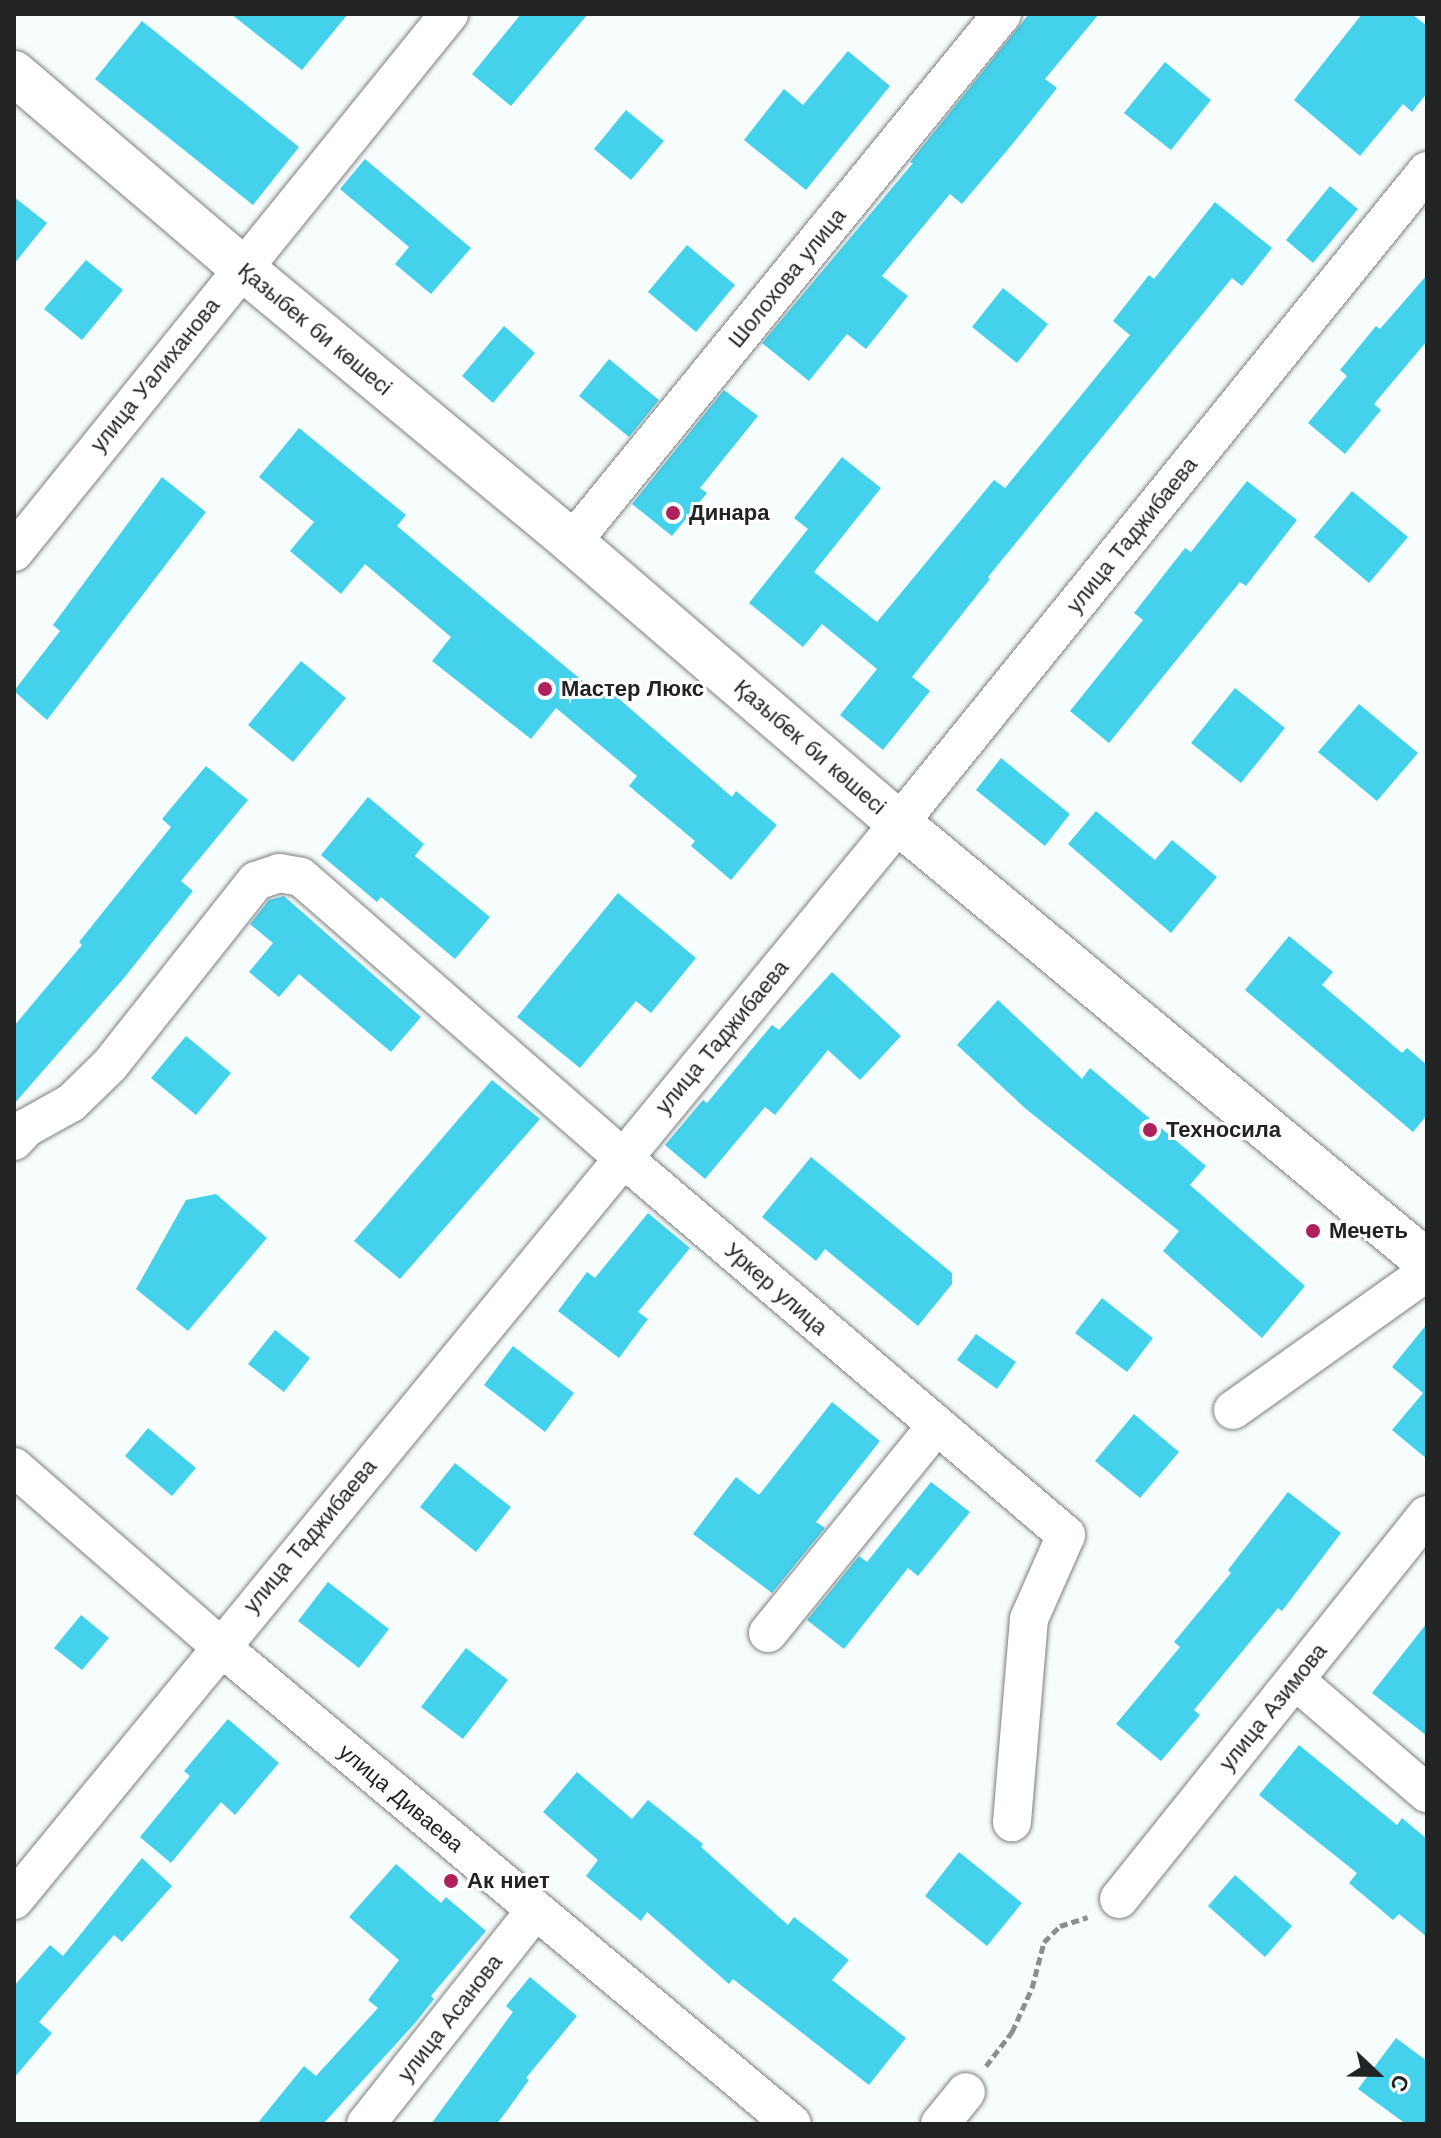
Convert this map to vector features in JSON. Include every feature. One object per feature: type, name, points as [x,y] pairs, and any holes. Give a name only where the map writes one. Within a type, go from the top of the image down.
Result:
[{"type":"main road","name":"Қазыбек би көшесі","points":[[14,73],[241,267],[572,542],[899,823],[1427,1262]]},
{"type":"street","name":"улица Уалиханова","points":[[14,552],[241,267],[449,14]]},
{"type":"street","name":"Шолохова улица","points":[[572,542],[1002,14]]},
{"type":"street","name":"улица Таджибаева","points":[[14,1900],[899,823],[1427,171]]},
{"type":"street","name":"Уркер улица","points":[[14,1141],[26,1128],[71,1103],[110,1065],[256,881],[279,873],[301,877],[622,1157],[1066,1535],[1029,1619],[1012,1822]]},
{"type":"street","points":[[1233,1410],[1427,1272]]},
{"type":"street","points":[[768,1633],[936,1426]]},
{"type":"street","name":"улица Диваева","points":[[14,1467],[220,1646],[792,2124]]},
{"type":"street","name":"улица Азимова","points":[[1119,1899],[1427,1515]]},
{"type":"street","points":[[1295,1680],[1427,1793]]},
{"type":"street","name":"улица Асанова","points":[[366,2124],[535,1911]]},
{"type":"street","points":[[940,2124],[966,2092]]},
{"type":"path","points":[[966,2092],[1012,2032],[1032,1988],[1044,1942],[1060,1926]]},
{"type":"building","points":[[231,14],[348,14],[302,70]]},
{"type":"building","points":[[521,14],[588,14],[511,106],[472,74]]},
{"type":"building","points":[[1029,14],[1099,14],[1045,79],[1057,88],[1019,136],[962,204],[950,194],[882,276],[908,296],[866,349],[847,334],[809,381],[762,343],[913,163],[910,162]]},
{"type":"building","points":[[1362,14],[1412,14],[1427,26],[1427,93],[1412,112],[1403,104],[1360,156],[1294,100]]},
{"type":"building","points":[[142,21],[299,147],[253,205],[95,79]]},
{"type":"building","points":[[848,51],[890,86],[806,190],[744,140],[784,89],[803,105]]},
{"type":"building","points":[[1165,62],[1211,100],[1171,150],[1124,113]]},
{"type":"building","points":[[626,110],[664,141],[631,180],[594,149]]},
{"type":"building","points":[[365,159],[471,248],[431,294],[395,264],[409,247],[340,189]]},
{"type":"building","points":[[1330,186],[1358,209],[1313,263],[1286,240]]},
{"type":"building","points":[[14,197],[47,223],[14,264]]},
{"type":"building","points":[[1215,202],[1272,248],[1242,286],[1232,278],[988,577],[990,579],[912,677],[930,691],[883,750],[840,715],[877,669],[822,624],[803,647],[749,603],[808,529],[794,518],[842,457],[881,488],[814,572],[877,622],[994,480],[1005,488],[1130,335],[1113,321],[1149,275],[1154,279]]},
{"type":"building","points":[[687,245],[735,285],[696,332],[648,292]]},
{"type":"building","points":[[86,260],[123,290],[82,340],[44,309]]},
{"type":"building","points":[[1427,275],[1427,341],[1374,404],[1381,410],[1345,454],[1308,423],[1347,376],[1340,370],[1376,326],[1380,329]]},
{"type":"building","points":[[1003,288],[1048,324],[1017,363],[972,327]]},
{"type":"building","points":[[504,326],[535,353],[493,403],[462,376]]},
{"type":"building","points":[[609,359],[659,400],[629,437],[579,396]]},
{"type":"building","points":[[724,390],[758,416],[700,488],[707,493],[672,536],[632,504]]},
{"type":"building","points":[[299,428],[406,515],[397,526],[597,693],[603,685],[732,797],[736,791],[777,825],[731,880],[691,846],[695,841],[629,786],[637,776],[556,708],[531,739],[432,661],[451,637],[365,564],[341,594],[290,551],[314,522],[259,477]]},
{"type":"building","points":[[162,477],[206,512],[47,720],[14,691],[60,631],[53,625]]},
{"type":"building","points":[[1247,481],[1297,520],[1246,586],[1240,582],[1109,743],[1070,711],[1143,620],[1134,613],[1185,548],[1191,552]]},
{"type":"building","points":[[1352,491],[1408,537],[1369,583],[1314,537]]},
{"type":"building","points":[[301,661],[346,698],[293,762],[248,725]]},
{"type":"building","points":[[1235,688],[1285,728],[1241,783],[1191,743]]},
{"type":"building","points":[[1359,704],[1418,753],[1377,801],[1318,752]]},
{"type":"building","points":[[1001,758],[1070,814],[1045,846],[976,790]]},
{"type":"building","points":[[206,766],[248,800],[181,881],[193,891],[124,978],[14,1104],[14,1026],[82,945],[79,942],[171,827],[162,819]]},
{"type":"building","points":[[368,797],[424,844],[415,856],[490,917],[455,959],[381,897],[377,902],[321,855]]},
{"type":"building","points":[[1096,811],[1155,860],[1172,840],[1217,877],[1171,933],[1068,844]]},
{"type":"building","points":[[618,893],[696,958],[651,1013],[636,1001],[580,1068],[517,1017]]},
{"type":"building","points":[[284,896],[421,1017],[391,1052],[299,974],[279,997],[249,972],[273,943],[250,924],[269,900]]},
{"type":"building","points":[[1289,936],[1333,972],[1322,985],[1402,1053],[1407,1048],[1427,1065],[1427,1115],[1413,1132],[1245,990]]},
{"type":"building","points":[[832,972],[901,1036],[860,1080],[828,1050],[775,1115],[765,1107],[705,1179],[665,1145],[703,1100],[707,1103],[772,1025],[779,1030]]},
{"type":"building","points":[[998,1000],[1082,1079],[1090,1068],[1206,1166],[1190,1185],[1305,1286],[1262,1338],[1163,1251],[1179,1231],[1026,1109],[957,1045]]},
{"type":"building","points":[[186,1036],[231,1073],[196,1115],[151,1078]]},
{"type":"building","points":[[492,1080],[540,1119],[400,1279],[354,1241]]},
{"type":"building","points":[[811,1157],[952,1273],[952,1284],[918,1326],[825,1249],[816,1261],[762,1217]]},
{"type":"building","points":[[216,1194],[267,1238],[188,1331],[136,1289],[186,1200]]},
{"type":"building","points":[[648,1213],[690,1248],[638,1312],[648,1319],[619,1358],[558,1311],[587,1272],[595,1278]]},
{"type":"building","points":[[1102,1298],[1153,1338],[1127,1372],[1075,1333]]},
{"type":"building","points":[[1427,1324],[1427,1459],[1392,1430],[1423,1393],[1392,1367]]},
{"type":"building","points":[[275,1330],[310,1358],[284,1392],[248,1364]]},
{"type":"building","points":[[976,1334],[1016,1362],[997,1389],[957,1360]]},
{"type":"building","points":[[513,1346],[574,1393],[545,1432],[484,1385]]},
{"type":"building","points":[[832,1402],[880,1441],[816,1522],[825,1528],[772,1593],[693,1534],[736,1477],[759,1495]]},
{"type":"building","points":[[1134,1414],[1179,1452],[1140,1498],[1095,1461]]},
{"type":"building","points":[[148,1428],[196,1468],[172,1496],[125,1456]]},
{"type":"building","points":[[455,1463],[511,1507],[476,1552],[420,1507]]},
{"type":"building","points":[[931,1482],[970,1512],[918,1576],[908,1568],[844,1649],[807,1620],[859,1556],[867,1562]]},
{"type":"building","points":[[1288,1492],[1341,1533],[1282,1611],[1278,1608],[1194,1710],[1200,1715],[1161,1761],[1116,1724],[1180,1647],[1174,1642],[1231,1573],[1228,1570]]},
{"type":"building","points":[[328,1582],[389,1629],[359,1668],[298,1621]]},
{"type":"building","points":[[81,1615],[109,1638],[82,1670],[54,1648]]},
{"type":"building","points":[[1427,1623],[1427,1736],[1372,1693]]},
{"type":"building","points":[[466,1648],[508,1680],[463,1739],[421,1707]]},
{"type":"building","points":[[228,1719],[279,1763],[235,1815],[221,1802],[171,1863],[140,1837],[190,1776],[184,1771]]},
{"type":"building","points":[[1299,1745],[1397,1825],[1402,1818],[1427,1839],[1427,1937],[1399,1914],[1393,1920],[1349,1883],[1357,1873],[1259,1795]]},
{"type":"building","points":[[577,1772],[632,1819],[648,1800],[703,1844],[701,1847],[788,1925],[794,1917],[849,1960],[832,1980],[906,2038],[869,2085],[733,1979],[729,1984],[647,1912],[641,1921],[586,1876],[598,1860],[543,1812]]},
{"type":"building","points":[[959,1852],[1022,1903],[987,1946],[925,1896]]},
{"type":"building","points":[[142,1858],[172,1886],[122,1942],[114,1935],[39,2022],[52,2033],[14,2078],[14,1986],[50,1945],[63,1956]]},
{"type":"building","points":[[396,1864],[441,1903],[446,1897],[486,1931],[431,1996],[434,1999],[415,2023],[323,2124],[257,2124],[304,2066],[316,2076],[378,2008],[368,2000],[399,1960],[349,1917]]},
{"type":"building","points":[[1235,1875],[1292,1926],[1265,1957],[1208,1906]]},
{"type":"building","points":[[530,1977],[577,2016],[526,2078],[529,2080],[497,2124],[431,2124],[513,2012],[506,2006]]},
{"type":"building","points":[[1396,2038],[1427,2061],[1427,2124],[1406,2124],[1358,2089]]},
{"type":"place","name":"Динара","points":[[673,513]]},
{"type":"place","name":"Мастер Люкс","points":[[545,689]]},
{"type":"place","name":"Техносила","points":[[1150,1130]]},
{"type":"place","name":"Мечеть","points":[[1313,1231]]},
{"type":"place","name":"Ак ниет","points":[[451,1881]]}]
